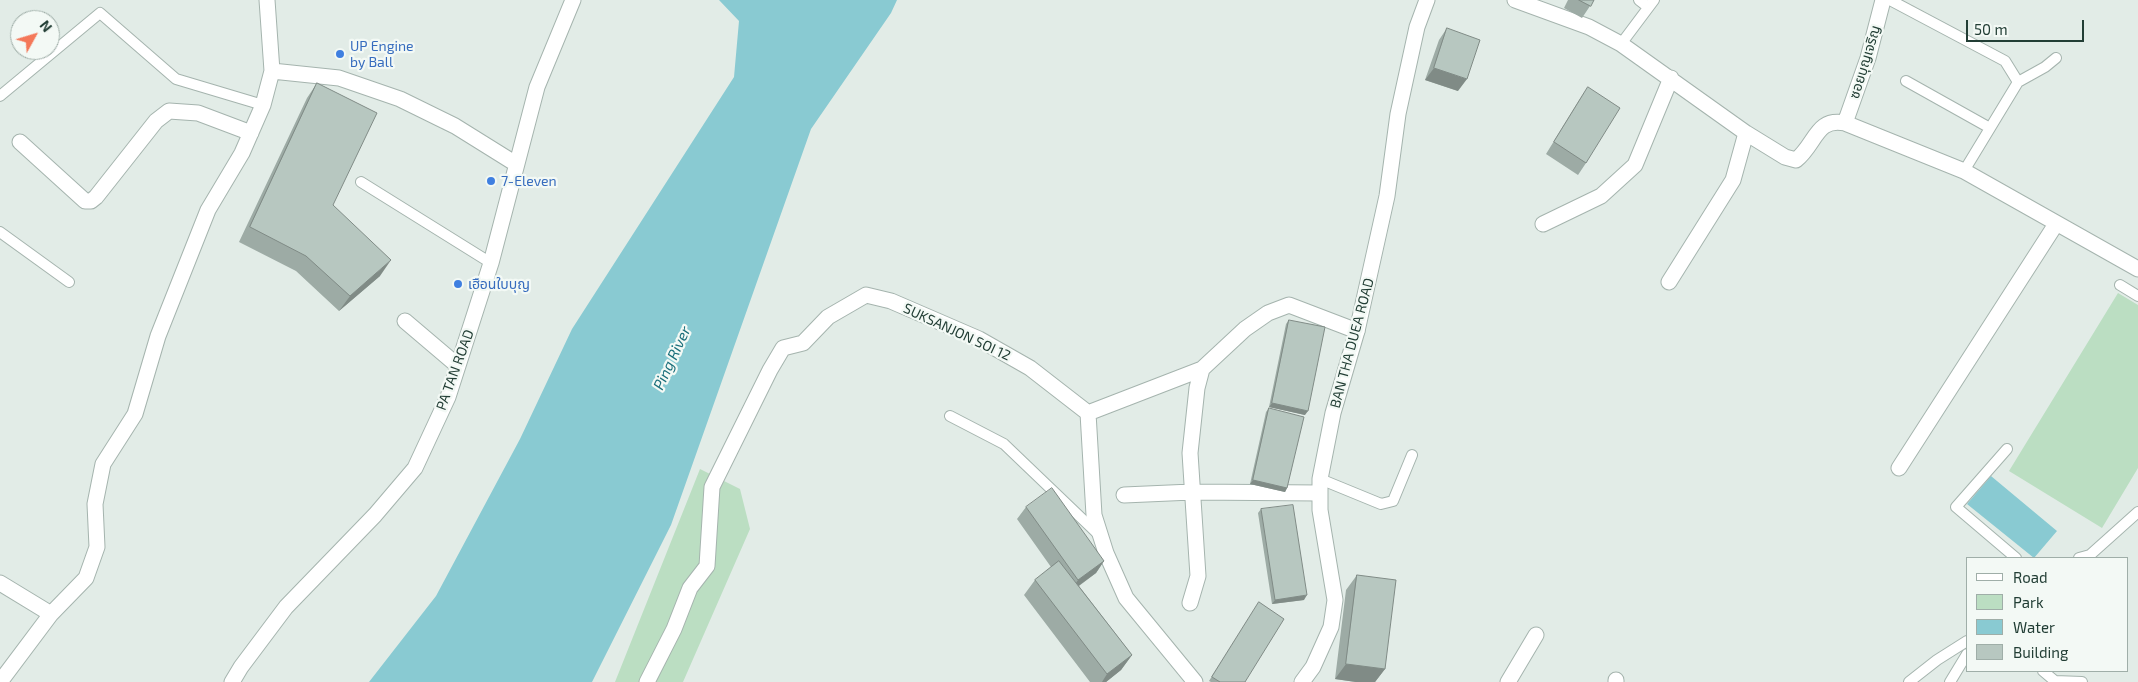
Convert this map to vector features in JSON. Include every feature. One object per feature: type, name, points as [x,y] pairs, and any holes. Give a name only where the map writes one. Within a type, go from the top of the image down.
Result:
[{"type":"street","points":[[6,680],[51,614],[86,578],[97,547],[95,504],[104,464],[135,414],[158,336],[208,210],[251,133],[263,106],[272,71],[267,0]]},
{"type":"street","name":"PA TAN ROAD","points":[[232,682],[240,667],[286,607],[376,515],[415,468],[448,397],[491,263],[537,87],[573,0]]},
{"type":"street","name":"BAN THA DUEA ROAD","points":[[1302,682],[1313,667],[1331,627],[1335,600],[1320,486],[1333,413],[1357,331],[1387,196],[1400,104],[1417,27],[1427,0]]},
{"type":"street","points":[[1515,0],[1589,27],[1621,44],[1746,133],[1785,157],[1796,160],[1804,154],[1824,125],[1834,121],[1845,123],[1964,171],[2138,269]]},
{"type":"street","name":"ซอยบุญเจริญ","points":[[1845,123],[1868,58],[1884,0]]},
{"type":"street","points":[[272,71],[339,78],[400,99],[455,126],[516,164]]},
{"type":"street","points":[[1543,224],[1601,196],[1636,165],[1671,78]]},
{"type":"street","points":[[20,142],[85,201],[91,201],[156,122],[169,111],[198,113],[251,133]]},
{"type":"street","points":[[1669,282],[1733,180],[1746,133]]},
{"type":"street","points":[[1899,468],[2056,224]]},
{"type":"street","name":"SUKSANJON SOI 12","points":[[647,682],[674,629],[690,588],[707,566],[712,487],[770,370],[783,348],[802,343],[828,317],[866,294],[891,301],[979,339],[1030,368],[1088,413]]},
{"type":"street","points":[[1195,682],[1126,598],[1101,536],[1094,515],[1088,413],[1202,369],[1245,329],[1268,313],[1288,305],[1357,331]]},
{"type":"street","points":[[406,321],[458,366]]},
{"type":"street","points":[[1190,603],[1198,576],[1190,453],[1196,388],[1202,369]]},
{"type":"street","points":[[1124,495],[1320,486]]},
{"type":"street","points":[[0,583],[51,614]]},
{"type":"street","points":[[1508,682],[1536,635]]},
{"type":"lane","points":[[1621,44],[1651,4],[1639,0]]},
{"type":"lane","points":[[1890,0],[2005,61],[2018,82]]},
{"type":"lane","points":[[0,96],[100,13],[176,79],[263,106]]},
{"type":"lane","points":[[1964,171],[2018,82],[2045,67],[2056,58]]},
{"type":"lane","points":[[1906,81],[1990,128]]},
{"type":"lane","points":[[361,182],[491,263]]},
{"type":"lane","points":[[0,232],[69,282]]},
{"type":"lane","points":[[2120,285],[2138,296]]},
{"type":"lane","points":[[950,416],[1004,444],[1101,536]]},
{"type":"lane","points":[[2007,449],[1956,507],[2015,557]]},
{"type":"lane","points":[[1320,486],[1381,504],[1393,500],[1412,455]]},
{"type":"lane","points":[[2083,557],[2090,555],[2138,512]]},
{"type":"lane","points":[[1909,682],[1937,660],[1966,642]]},
{"type":"lane","points":[[1950,682],[1966,656]]},
{"type":"lane","points":[[2044,672],[2055,681],[2082,682]]},
{"type":"green space","points":[[2118,293],[2138,305],[2138,468],[2102,528],[2009,471]]},
{"type":"green space","points":[[700,469],[740,489],[750,529],[683,682],[615,682]]},
{"type":"water","name":"Ping River","points":[[719,0],[897,0],[891,13],[811,129],[671,525],[592,682],[369,682],[436,596],[520,439],[572,329],[734,77],[739,21]]},
{"type":"water","points":[[1991,476],[2057,531],[2035,557],[2033,557],[1967,504]]},
{"type":"building","points":[[1579,0],[1594,0],[1591,6]]},
{"type":"building","points":[[1447,28],[1480,40],[1467,79],[1434,68]]},
{"type":"building","points":[[317,83],[377,113],[333,205],[391,260],[350,296],[306,256],[250,227]]},
{"type":"building","points":[[1588,87],[1620,108],[1586,163],[1554,142]]},
{"type":"building","points":[[1289,320],[1325,327],[1308,411],[1272,403]]},
{"type":"building","points":[[1269,408],[1304,417],[1287,488],[1253,480]]},
{"type":"building","points":[[1052,488],[1104,561],[1078,580],[1026,507]]},
{"type":"building","points":[[1293,505],[1307,595],[1275,600],[1261,509]]},
{"type":"building","points":[[1059,561],[1132,655],[1107,674],[1035,580]]},
{"type":"building","points":[[1357,575],[1396,580],[1385,669],[1346,664]]},
{"type":"building","points":[[1259,602],[1284,619],[1245,682],[1220,682],[1212,677]]},
{"type":"place","name":"UP Engine by Ball","points":[[340,54]]},
{"type":"place","name":"7-Eleven","points":[[491,181]]},
{"type":"place","name":"เฮือนใบบุญ","points":[[458,284]]}]
